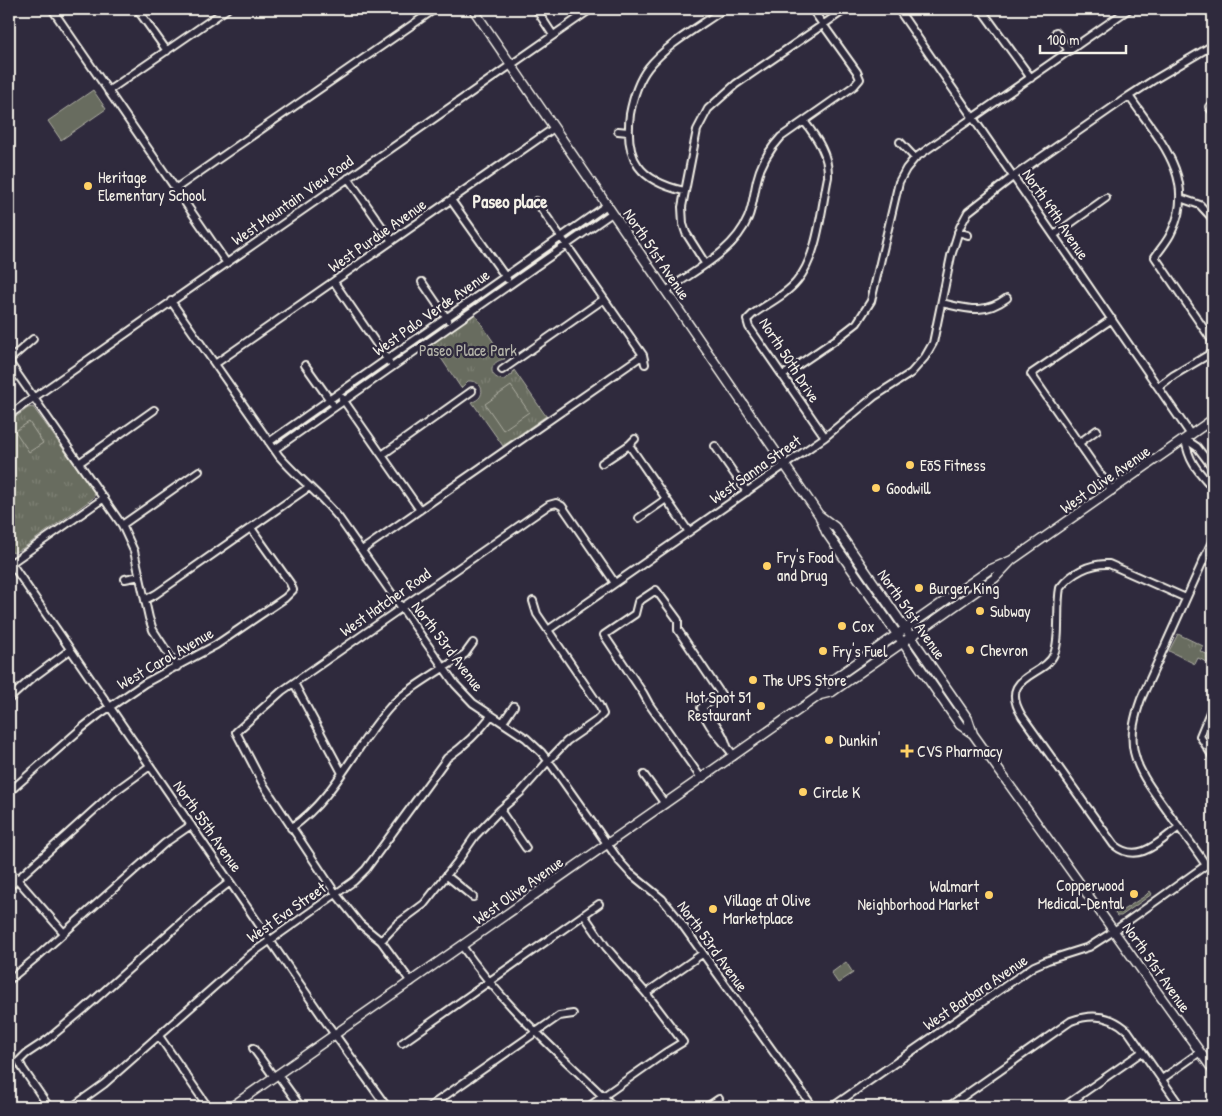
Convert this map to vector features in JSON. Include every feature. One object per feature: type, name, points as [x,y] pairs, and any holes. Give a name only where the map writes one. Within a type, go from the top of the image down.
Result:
[{"type":"main road","name":"North 51st Avenue","points":[[473,9],[819,515],[826,532],[902,644],[960,725],[973,734]]},
{"type":"main road","name":"West Olive Avenue","points":[[820,695],[825,685],[905,628],[989,570],[1012,560],[1213,420]]},
{"type":"main road","name":"North 51st Avenue","points":[[819,515],[835,527],[968,719],[973,734],[1213,1070]]},
{"type":"main road","name":"West Olive Avenue","points":[[231,1107],[820,695],[832,692],[911,638],[995,578],[1012,560]]},
{"type":"street","points":[[52,9],[226,262]]},
{"type":"street","points":[[137,9],[167,51]]},
{"type":"street","points":[[108,92],[227,9]]},
{"type":"street","points":[[175,189],[435,9]]},
{"type":"street","points":[[536,9],[554,35]]},
{"type":"street","name":"West Mountain View Road","points":[[9,415],[591,9]]},
{"type":"street","points":[[684,191],[650,178],[633,156],[628,132],[631,108],[636,91],[648,69],[665,51],[724,9]]},
{"type":"street","points":[[666,291],[730,244],[738,236],[748,218],[759,173],[766,157],[781,137],[854,86],[860,79],[812,9]]},
{"type":"street","points":[[705,263],[690,242],[683,224],[682,208],[697,130],[708,109],[736,84],[846,9]]},
{"type":"street","name":"North 49th Avenue","points":[[898,9],[1112,319],[1158,387],[1188,437],[1213,468]]},
{"type":"street","points":[[981,9],[1031,78]]},
{"type":"street","points":[[782,376],[857,323],[871,300],[899,182],[915,158],[1129,9]]},
{"type":"street","points":[[1056,32],[1069,51]]},
{"type":"street","points":[[1007,298],[985,310],[975,310],[942,303],[951,256],[958,232],[968,212],[1014,176],[1129,96],[1213,45]]},
{"type":"street","points":[[641,64],[648,69]]},
{"type":"street","points":[[1129,96],[1172,160],[1178,175],[1180,198],[1178,215],[1172,231],[1155,257],[1213,342]]},
{"type":"street","name":"North 50th Drive","points":[[804,121],[822,148],[828,169],[812,254],[796,282],[747,320],[749,327],[825,437]]},
{"type":"street","name":"West Purdue Avenue","points":[[216,364],[554,128]]},
{"type":"street","points":[[618,131],[628,132]]},
{"type":"street","points":[[900,142],[915,158]]},
{"type":"street","points":[[348,178],[392,241]]},
{"type":"street","points":[[1054,235],[1106,198]]},
{"type":"street","points":[[1180,198],[1200,205],[1213,219]]},
{"type":"street","points":[[451,200],[510,284]]},
{"type":"street","points":[[536,201],[643,355],[645,364]]},
{"type":"street","name":"West Palo Verde Avenue","points":[[270,442],[607,206]]},
{"type":"street","name":"West Palo Verde Avenue","points":[[275,450],[612,213]]},
{"type":"street","points":[[958,232],[968,235]]},
{"type":"street","points":[[334,282],[393,367]]},
{"type":"street","points":[[422,282],[452,326]]},
{"type":"street","points":[[502,370],[604,299]]},
{"type":"street","name":"North 53rd Avenue","points":[[171,301],[275,450],[289,467],[330,506],[444,669],[463,693],[473,704],[526,738],[548,760],[630,872],[662,899],[813,1107]]},
{"type":"street","name":"West Sanna Street","points":[[548,630],[825,437],[874,396],[911,373],[925,357],[933,343],[942,303]]},
{"type":"street","points":[[1112,319],[1031,374],[1112,491]]},
{"type":"street","points":[[33,339],[9,361],[122,525],[134,551],[153,630],[177,667]]},
{"type":"street","points":[[1158,387],[1174,375],[1213,352]]},
{"type":"street","points":[[362,550],[643,355]]},
{"type":"street","points":[[305,365],[335,408]]},
{"type":"street","points":[[382,454],[472,391]]},
{"type":"street","points":[[339,393],[420,510]]},
{"type":"street","points":[[79,463],[154,410]]},
{"type":"street","points":[[1079,443],[1097,430]]},
{"type":"street","name":"North 49th Avenue","points":[[1188,437],[1187,455],[1213,488]]},
{"type":"street","points":[[602,463],[635,439]]},
{"type":"street","points":[[629,445],[689,532]]},
{"type":"street","points":[[715,446],[746,492]]},
{"type":"street","points":[[122,525],[199,471]]},
{"type":"street","points":[[145,600],[309,487]]},
{"type":"street","points":[[10,561],[104,498]]},
{"type":"street","points":[[639,518],[666,499]]},
{"type":"street","name":"West Hatcher Road","points":[[291,828],[263,784],[236,732],[294,682],[549,505],[556,503],[562,506],[615,583]]},
{"type":"street","name":"West Carol Avenue","points":[[9,792],[82,728],[110,707],[145,683],[216,645],[285,598],[293,590],[251,528]]},
{"type":"street","points":[[1213,539],[1210,552],[1186,598],[1141,699],[1133,736],[1134,751],[1139,768],[1148,784],[1213,870]]},
{"type":"street","name":"North 55th Avenue","points":[[10,561],[387,1107]]},
{"type":"street","points":[[1179,827],[1144,851],[1131,853],[1121,850],[1114,845],[1016,707],[1016,694],[1017,688],[1022,681],[1051,659],[1055,653],[1060,588],[1064,582],[1088,566],[1098,563],[1109,564],[1186,598]]},
{"type":"street","points":[[125,579],[140,576]]},
{"type":"street","points":[[701,778],[604,635],[635,614],[638,602],[656,590],[678,620],[678,630],[721,694],[700,708],[720,741],[727,746],[734,756]]},
{"type":"street","points":[[381,941],[397,924],[424,904],[447,876],[475,836],[500,810],[521,792],[548,760],[567,741],[596,721],[602,714],[599,705],[537,614],[533,601]]},
{"type":"street","points":[[411,982],[381,941],[360,924],[336,894],[291,828],[310,814],[396,701],[465,654],[473,643]]},
{"type":"street","points":[[9,687],[11,697],[46,667],[70,650]]},
{"type":"street","points":[[294,682],[342,772]]},
{"type":"street","points":[[1213,705],[1200,736],[1213,757]]},
{"type":"street","points":[[503,722],[514,706]]},
{"type":"street","name":"West Eva Street","points":[[72,1107],[104,1084],[251,954],[348,886],[366,869],[447,758],[478,734],[491,716]]},
{"type":"street","points":[[9,887],[114,792],[150,766]]},
{"type":"street","points":[[644,775],[665,804]]},
{"type":"street","points":[[500,810],[526,848]]},
{"type":"street","points":[[9,980],[165,843],[191,825]]},
{"type":"street","name":"West Barbara Avenue","points":[[832,1107],[1034,966],[1089,947],[1209,863]]},
{"type":"street","points":[[9,870],[64,933]]},
{"type":"street","points":[[447,876],[473,896]]},
{"type":"street","points":[[49,1107],[19,1061],[83,1010],[204,902],[230,882]]},
{"type":"street","points":[[402,1043],[599,904]]},
{"type":"street","points":[[584,915],[606,947],[646,993],[683,1042],[588,1107]]},
{"type":"street","points":[[462,946],[488,982],[536,1033],[614,1107]]},
{"type":"street","points":[[646,993],[702,954]]},
{"type":"street","points":[[429,1107],[559,1016],[573,1014]]},
{"type":"street","points":[[948,1107],[1071,1021],[1097,1016],[1109,1019],[1128,1031],[1180,1107]]},
{"type":"street","points":[[159,1036],[208,1107]]},
{"type":"street","points":[[253,1048],[301,1107]]},
{"type":"street","points":[[1063,1107],[1142,1052]]},
{"type":"street","points":[[1162,1079],[1200,1052]]},
{"type":"street","points":[[707,1107],[719,1099]]},
{"type":"green space","points":[[93,90],[106,109],[61,140],[48,121]]},
{"type":"green space","name":"Paseo Place Park","points":[[474,313],[505,359],[500,360],[493,366],[492,373],[494,376],[503,380],[512,375],[514,370],[546,416],[503,446],[472,402],[477,400],[482,393],[480,386],[473,381],[468,381],[461,388],[431,343]]},
{"type":"green space","points":[[511,386],[529,412],[503,430],[485,404]]},
{"type":"green space","points":[[33,407],[95,495],[23,548],[13,553],[9,548],[9,422],[28,408]]},
{"type":"green space","points":[[29,422],[43,443],[29,452],[15,431]]},
{"type":"green space","points":[[1178,634],[1203,646],[1200,651],[1213,657],[1213,665],[1198,658],[1195,664],[1169,651]]},
{"type":"green space","points":[[1150,891],[1152,894],[1121,916],[1117,916],[1109,904],[1115,900],[1120,910],[1123,910]]},
{"type":"green space","points":[[846,962],[853,973],[838,983],[831,973]]},
{"type":"place","name":"Heritage Elementary School","points":[[88,186]]},
{"type":"place","name":"EōS Fitness","points":[[910,465]]},
{"type":"place","name":"Goodwill","points":[[876,488]]},
{"type":"place","name":"Fry's Food and Drug","points":[[767,566]]},
{"type":"place","name":"Burger King","points":[[919,588]]},
{"type":"place","name":"Subway","points":[[980,611]]},
{"type":"place","name":"Cox","points":[[842,626]]},
{"type":"place","name":"Chevron","points":[[970,650]]},
{"type":"place","name":"Fry's Fuel","points":[[823,651]]},
{"type":"place","name":"The UPS Store","points":[[753,680]]},
{"type":"place","name":"Hot Spot 51 Restaurant","points":[[761,706]]},
{"type":"place","name":"Dunkin'","points":[[829,740]]},
{"type":"place","name":"CVS Pharmacy","points":[[907,751]]},
{"type":"place","name":"Circle K","points":[[803,792]]},
{"type":"place","name":"Copperwood Medical-Dental","points":[[1134,894]]},
{"type":"place","name":"Walmart Neighborhood Market","points":[[989,895]]},
{"type":"place","name":"Village at Olive Marketplace","points":[[713,909]]},
{"type":"district","name":"Paseo place","points":[[510,202]]}]
